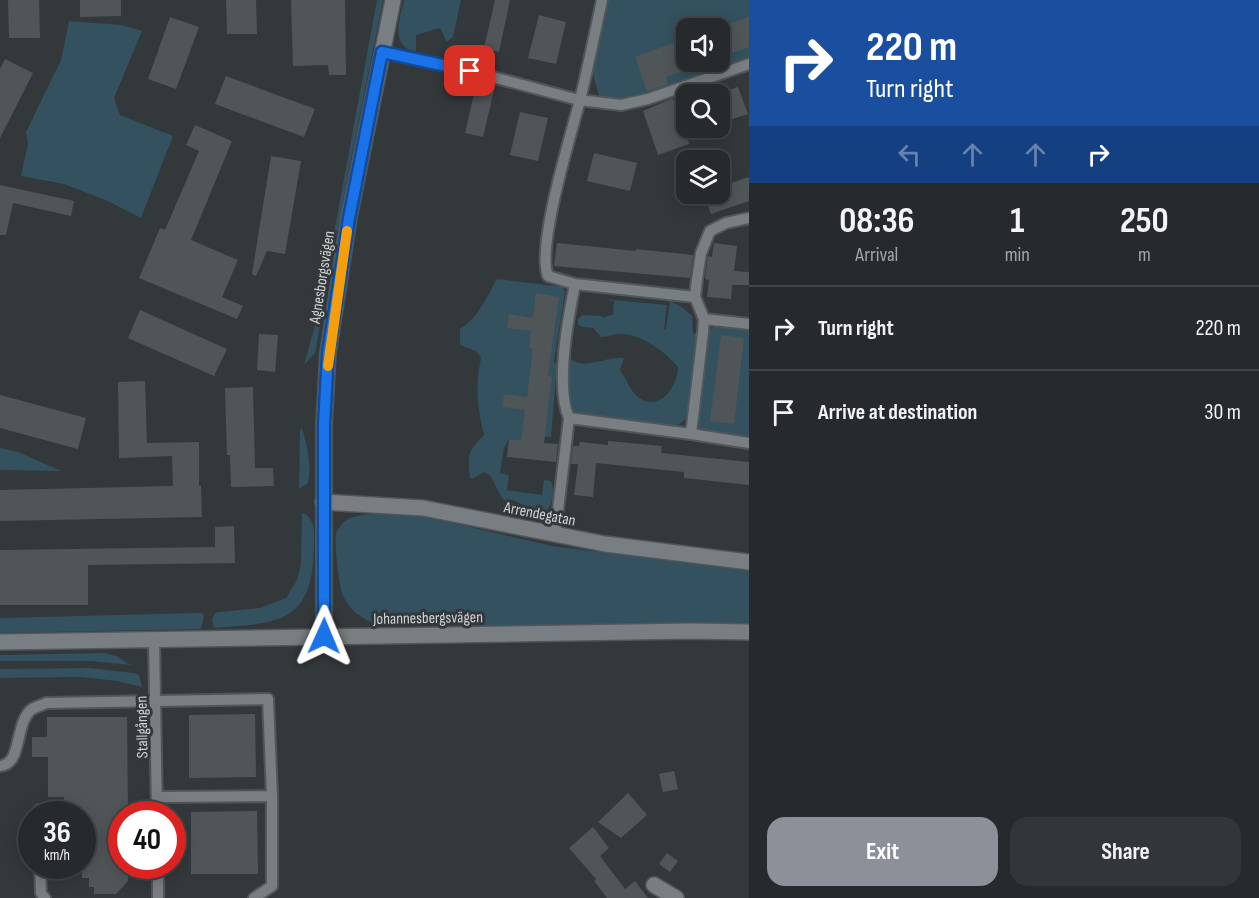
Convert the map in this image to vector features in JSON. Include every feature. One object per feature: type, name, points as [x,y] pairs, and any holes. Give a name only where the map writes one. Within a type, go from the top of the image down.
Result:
[{"type":"street","name":"Agnesborgsvägen","points":[[324,636],[324,425],[328,353],[349,218],[393,0]]},
{"type":"street","name":"Arrendegatan","points":[[323,502],[423,508],[605,544],[749,562]]},
{"type":"street","name":"Johannesbergsvägen","points":[[0,642],[749,632]]},
{"type":"street","points":[[654,885],[676,898]]},
{"type":"lane","points":[[602,0],[553,207],[546,270],[552,279],[575,284],[695,297]]},
{"type":"lane","points":[[382,52],[470,71],[603,105],[633,104],[749,64]]},
{"type":"lane","points":[[691,434],[704,319],[695,297],[701,253],[710,231],[726,223],[749,218]]},
{"type":"lane","points":[[555,535],[570,418],[564,408],[564,344],[575,284]]},
{"type":"lane","points":[[704,319],[749,324]]},
{"type":"lane","points":[[570,418],[749,443]]},
{"type":"lane","name":"Stallgången","points":[[154,639],[157,801]]},
{"type":"lane","points":[[0,766],[6,766],[15,756],[21,725],[32,710],[46,703],[268,699],[272,795],[272,886],[254,898]]},
{"type":"lane","points":[[157,797],[272,795]]},
{"type":"lane","points":[[40,879],[41,892],[45,898]]},
{"type":"lane","points":[[158,879],[158,898]]},
{"type":"shaded area","points":[[377,0],[383,0],[315,353],[304,365],[321,303]]},
{"type":"shaded area","points":[[404,0],[461,0],[453,37],[447,42],[440,28],[416,35],[416,51],[408,49],[402,44],[398,31]]},
{"type":"shaded area","points":[[605,0],[749,0],[749,59],[730,66],[730,18],[676,18],[676,72],[712,72],[623,102],[599,96],[590,63]]},
{"type":"shaded area","points":[[69,21],[122,25],[142,31],[114,98],[120,115],[173,136],[141,218],[108,201],[64,184],[21,176],[28,144],[26,132],[61,60]]},
{"type":"shaded area","points":[[497,279],[562,287],[565,291],[554,362],[557,365],[551,437],[528,435],[527,441],[509,439],[504,448],[500,473],[509,475],[507,490],[542,495],[544,480],[551,481],[553,493],[550,506],[533,524],[518,519],[524,511],[523,505],[513,500],[503,500],[490,475],[484,472],[470,478],[470,454],[484,435],[478,396],[481,358],[476,351],[460,345],[460,329],[477,313]]},
{"type":"shaded area","points":[[603,299],[667,305],[664,329],[666,329],[670,301],[682,307],[692,316],[693,333],[697,334],[693,377],[688,410],[681,423],[652,426],[570,414],[565,353],[578,363],[624,358],[620,370],[636,395],[647,401],[654,402],[661,399],[675,382],[678,367],[660,350],[644,340],[617,334],[601,337],[593,328],[582,327],[578,324],[578,319],[582,315],[603,318],[613,314],[614,301]]},
{"type":"shaded area","points":[[715,327],[749,330],[749,439],[700,432],[696,425],[708,330]]},
{"type":"shaded area","points":[[302,428],[309,469],[308,483],[299,489],[300,430]]},
{"type":"shaded area","points":[[0,448],[18,452],[61,471],[0,470]]},
{"type":"shaded area","points":[[304,513],[311,519],[314,546],[312,572],[307,591],[299,605],[288,614],[274,620],[214,628],[212,620],[215,613],[260,608],[286,598],[297,580],[301,564],[302,514]]},
{"type":"shaded area","points":[[372,514],[402,514],[431,518],[552,546],[749,571],[749,625],[482,627],[371,622],[356,613],[344,598],[337,566],[336,534],[344,522],[349,519]]},
{"type":"shaded area","points":[[202,613],[204,616],[201,629],[0,633],[0,618]]},
{"type":"shaded area","points":[[104,653],[116,656],[131,665],[90,661],[0,661],[0,655]]},
{"type":"shaded area","points":[[90,668],[139,675],[142,687],[117,681],[81,677],[0,678],[0,669]]},
{"type":"building","points":[[8,0],[39,0],[40,38],[9,38]]},
{"type":"building","points":[[80,0],[121,0],[121,16],[80,17]]},
{"type":"building","points":[[226,0],[256,0],[257,34],[227,34]]},
{"type":"building","points":[[291,0],[345,0],[346,75],[329,75],[328,65],[293,66]]},
{"type":"building","points":[[495,0],[510,0],[499,52],[484,48]]},
{"type":"building","points":[[539,15],[566,22],[556,64],[528,58]]},
{"type":"building","points":[[170,17],[199,27],[176,89],[148,79]]},
{"type":"building","points":[[749,17],[749,47],[730,54],[730,24]]},
{"type":"building","points":[[676,42],[676,72],[680,72],[666,77],[668,84],[647,91],[635,57]]},
{"type":"building","points":[[5,59],[33,73],[0,138],[0,69]]},
{"type":"building","points":[[226,76],[315,109],[304,137],[215,104]]},
{"type":"building","points":[[477,81],[495,86],[483,137],[465,133]]},
{"type":"building","points":[[738,87],[748,114],[730,120],[730,90]]},
{"type":"building","points":[[673,98],[676,107],[676,138],[687,138],[689,144],[658,155],[643,111]]},
{"type":"building","points":[[520,112],[548,118],[538,161],[510,155]]},
{"type":"building","points":[[195,125],[232,141],[191,240],[238,260],[222,297],[243,306],[237,319],[139,278],[160,228],[165,230],[199,151],[186,145]]},
{"type":"building","points":[[594,153],[637,163],[630,191],[587,181]]},
{"type":"building","points":[[271,156],[301,161],[285,254],[267,251],[256,276],[252,274]]},
{"type":"building","points":[[749,177],[749,201],[711,214],[708,204],[730,204],[730,184]]},
{"type":"building","points":[[0,185],[74,201],[71,216],[13,203],[6,235],[0,235]]},
{"type":"building","points":[[557,243],[693,255],[690,278],[554,266]]},
{"type":"building","points":[[714,243],[737,246],[734,271],[749,272],[749,285],[732,285],[731,299],[707,297],[709,280],[705,279],[708,256],[712,257]]},
{"type":"building","points":[[536,293],[559,297],[548,376],[552,377],[544,443],[558,444],[556,462],[507,457],[509,439],[521,440],[525,410],[502,407],[504,394],[527,397],[533,349],[529,348],[531,331],[507,328],[509,314],[533,318]]},
{"type":"building","points":[[140,310],[227,349],[214,376],[128,338]]},
{"type":"building","points":[[259,334],[278,335],[275,372],[257,370]]},
{"type":"building","points":[[721,335],[744,338],[734,424],[710,421]]},
{"type":"building","points":[[145,381],[147,443],[199,442],[202,517],[0,521],[0,490],[173,486],[172,456],[119,458],[118,382]]},
{"type":"building","points":[[253,387],[255,468],[273,468],[274,486],[231,487],[230,455],[227,455],[225,388]]},
{"type":"building","points":[[0,395],[86,418],[78,449],[0,428]]},
{"type":"building","points":[[608,441],[662,446],[661,453],[749,462],[749,485],[684,478],[684,472],[596,463],[593,497],[574,495],[578,464],[571,464],[573,446],[579,446],[580,442],[608,445]]},
{"type":"building","points":[[234,526],[235,563],[88,565],[88,605],[0,605],[0,550],[215,547],[215,527]]},
{"type":"building","points":[[255,714],[256,777],[189,778],[189,715]]},
{"type":"building","points":[[47,717],[127,717],[128,801],[108,801],[108,879],[128,879],[116,894],[94,894],[94,887],[89,887],[89,879],[96,879],[96,801],[64,801],[64,797],[48,797],[48,757],[32,757],[32,737],[47,737]]},
{"type":"building","points":[[674,771],[678,789],[663,792],[659,774]]},
{"type":"building","points":[[628,793],[647,815],[621,838],[598,822]]},
{"type":"building","points":[[257,811],[258,874],[191,874],[191,812]]},
{"type":"building","points":[[593,827],[609,848],[600,856],[625,889],[635,881],[648,898],[607,898],[594,881],[596,879],[569,848]]},
{"type":"building","points":[[667,853],[678,861],[670,872],[659,864]]},
{"type":"slow traffic","points":[[328,366],[335,303],[347,231]]},
{"type":"route","points":[[324,636],[324,425],[328,353],[349,218],[382,52],[470,71]]}]
